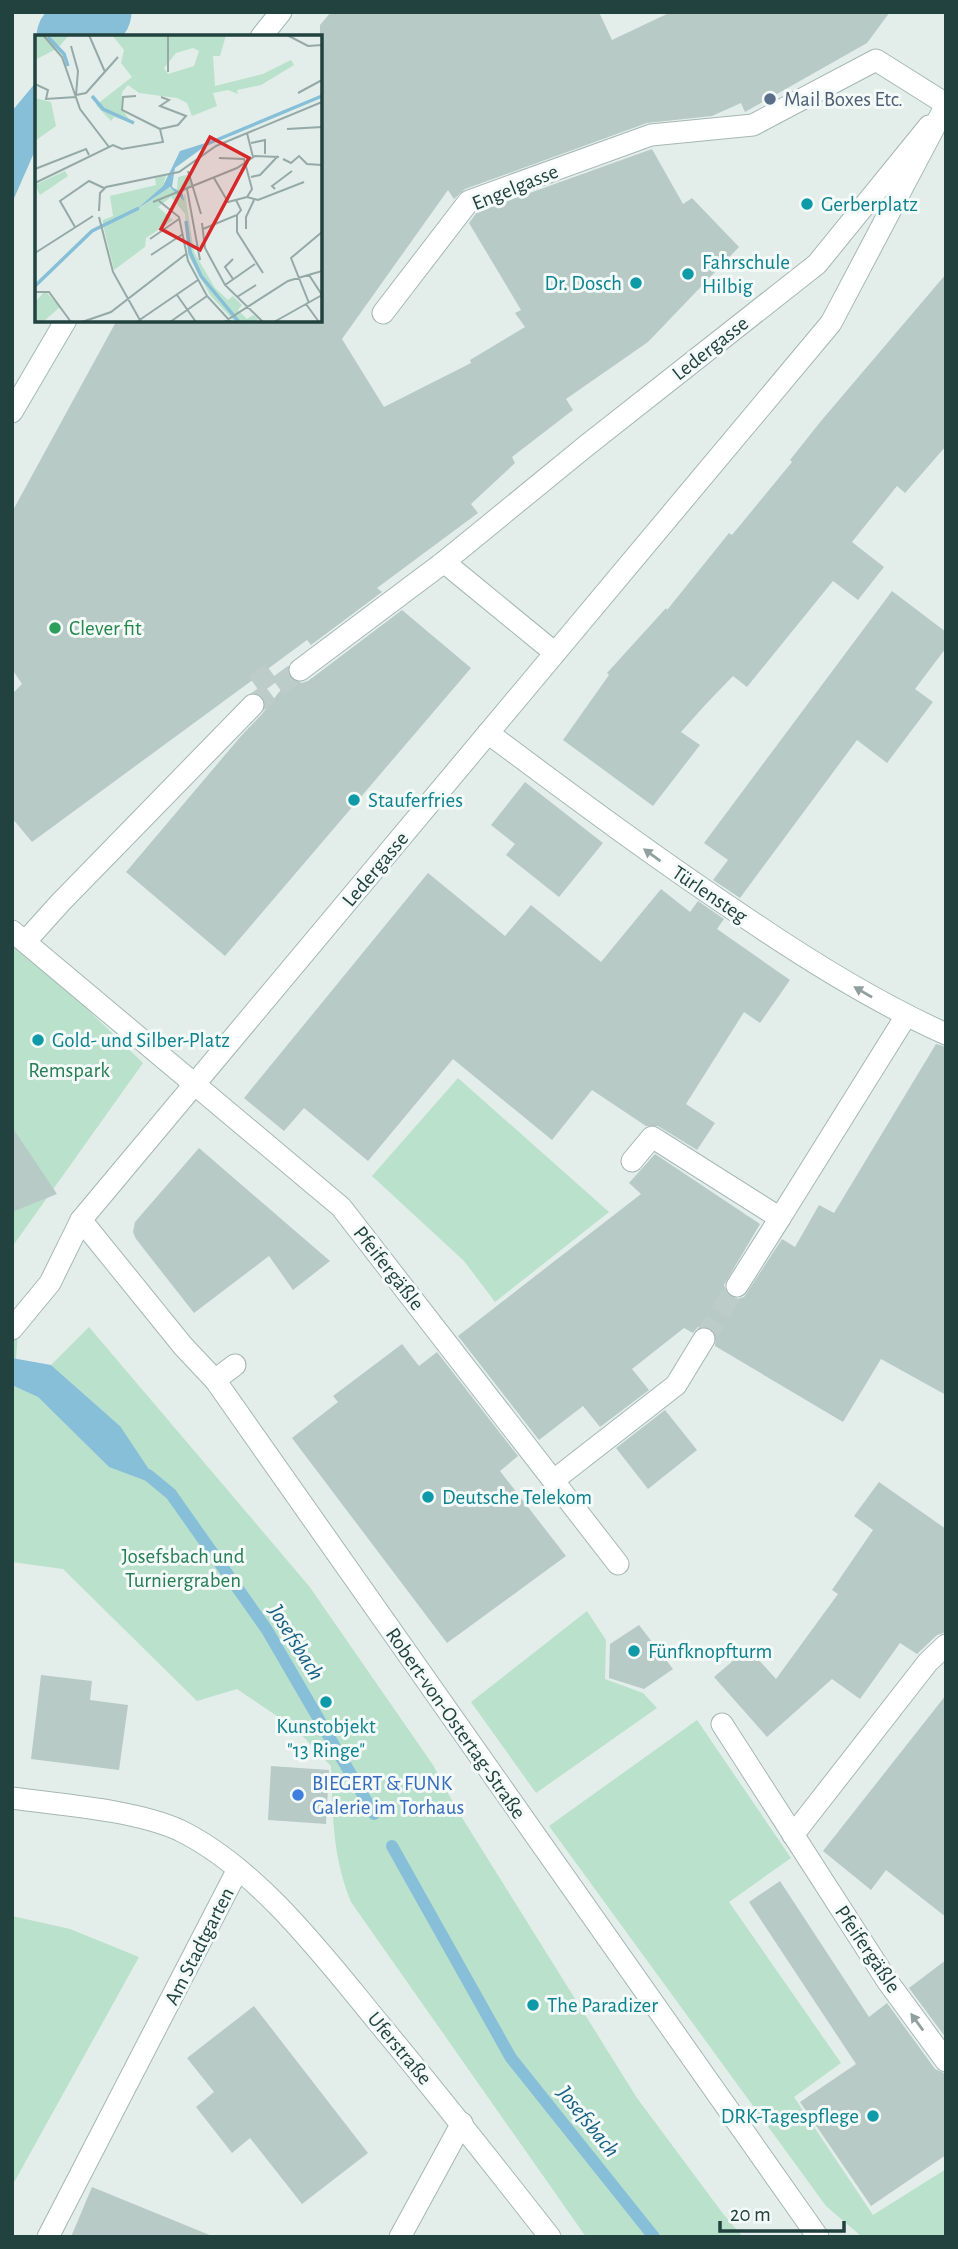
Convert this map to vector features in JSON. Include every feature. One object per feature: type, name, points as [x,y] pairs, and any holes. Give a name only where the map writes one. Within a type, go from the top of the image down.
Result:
[{"type":"street","points":[[263,35],[281,12]]},
{"type":"street","name":"Engelgasse","points":[[383,313],[469,201],[651,135],[753,125],[876,60],[946,105]]},
{"type":"street","name":"Ledergasse","points":[[300,670],[444,562],[817,264],[946,105]]},
{"type":"street","name":"Ledergasse","points":[[16,1324],[50,1283],[81,1220],[831,323],[946,105]]},
{"type":"street","points":[[12,412],[65,322]]},
{"type":"street","points":[[444,562],[555,653]]},
{"type":"street","points":[[194,1085],[19,937],[60,903],[253,705]]},
{"type":"street","name":"Türlensteg","points":[[488,733],[672,869],[815,964],[905,1016],[946,1034]]},
{"type":"street","points":[[737,1286],[905,1016]]},
{"type":"street","name":"Pfeifergäßle","points":[[194,1085],[341,1207],[618,1564]]},
{"type":"street","points":[[632,1161],[652,1137],[780,1218]]},
{"type":"street","name":"Robert-von-Ostertag-Straße","points":[[81,1220],[183,1346],[215,1380],[818,2237]]},
{"type":"street","points":[[554,1480],[676,1385],[704,1339]]},
{"type":"street","points":[[215,1380],[234,1365]]},
{"type":"street","points":[[793,1835],[928,1662],[946,1645]]},
{"type":"street","name":"Pfeifergäßle","points":[[722,1724],[888,1982],[946,2061]]},
{"type":"street","name":"Am Stadtgarten","points":[[12,1798],[150,1819],[179,1830],[208,1846],[239,1869],[48,2237]]},
{"type":"street","name":"Uferstraße","points":[[239,1869],[305,1933],[462,2123],[550,2237]]},
{"type":"street","points":[[400,2237],[462,2123]]},
{"type":"green space","name":"Remspark","points":[[12,936],[143,1063],[12,1247]]},
{"type":"green space","points":[[458,1078],[609,1212],[495,1302],[464,1261],[372,1176]]},
{"type":"green space","name":"Josefsbach und Turniergraben","points":[[12,1312],[19,1320],[14,1385],[38,1397],[109,1467],[120,1426],[51,1365],[89,1327],[309,1586],[433,1765],[456,1808],[637,2098],[743,2237],[586,2237],[351,1902],[337,1851],[331,1766],[296,1729],[237,1689],[197,1701],[63,1569],[12,1562]]},
{"type":"green space","points":[[587,1611],[606,1640],[605,1679],[643,1693],[657,1708],[536,1793],[471,1702]]},
{"type":"green space","points":[[697,1720],[791,1858],[729,1902],[841,2063],[794,2097],[873,2215],[946,2169],[946,2237],[861,2236],[826,2206],[549,1826]]},
{"type":"green space","points":[[12,1916],[70,1929],[139,1957],[12,2186]]},
{"type":"water","points":[[35,83],[35,151],[12,203],[12,111]]},
{"type":"water","points":[[12,1358],[51,1365],[120,1426],[160,1486],[109,1467],[38,1397],[12,1385]]},
{"type":"building","points":[[331,12],[599,12],[612,40],[671,12],[890,12],[867,43],[745,112],[741,103],[712,116],[647,123],[465,189],[454,199],[448,190],[342,339],[384,407],[471,363],[470,360],[525,327],[515,313],[521,310],[469,223],[477,212],[652,149],[683,204],[692,198],[739,247],[648,342],[566,399],[573,410],[512,457],[515,463],[471,504],[478,513],[377,588],[382,592],[311,645],[307,640],[32,842],[12,818],[12,694],[22,684],[12,669],[12,512],[116,322],[322,322],[320,25]]},
{"type":"building","points":[[946,274],[946,446],[905,493],[897,486],[852,542],[884,567],[858,600],[833,581],[747,687],[733,676],[681,732],[700,745],[653,806],[563,740],[609,675],[607,673],[666,608],[667,610],[729,533],[732,535],[792,462],[790,460],[821,421]]},
{"type":"building","points":[[892,591],[946,632],[946,648],[915,689],[933,702],[887,763],[857,740],[740,898],[713,880],[728,860],[704,843]]},
{"type":"building","points":[[402,610],[471,668],[225,956],[126,872],[290,678],[301,683],[308,681]]},
{"type":"building","points":[[525,782],[603,843],[559,897],[506,855],[515,844],[491,825]]},
{"type":"building","points":[[428,873],[505,936],[531,905],[601,962],[661,889],[690,912],[698,901],[724,919],[717,929],[790,980],[760,1023],[744,1012],[686,1104],[715,1123],[697,1150],[658,1126],[646,1126],[592,1090],[552,1140],[453,1059],[368,1161],[304,1108],[284,1131],[244,1098]]},
{"type":"building","points":[[936,1044],[946,1047],[946,1395],[881,1359],[843,1422],[715,1346],[716,1333],[710,1328],[698,1327],[693,1333],[684,1328],[632,1369],[649,1390],[600,1427],[583,1406],[539,1440],[458,1336],[641,1194],[629,1183],[655,1154],[760,1224],[724,1285],[729,1297],[744,1297],[782,1239],[795,1247],[819,1205],[834,1213]]},
{"type":"building","points":[[12,1127],[57,1194],[12,1212]]},
{"type":"building","points":[[199,1148],[330,1261],[293,1290],[269,1256],[194,1313],[133,1232],[135,1222]]},
{"type":"building","name":"Deutsche Telekom","points":[[402,1344],[419,1366],[437,1352],[518,1456],[500,1471],[566,1556],[447,1643],[292,1438],[338,1402],[333,1396]]},
{"type":"building","points":[[665,1410],[697,1450],[648,1489],[616,1448]]},
{"type":"building","points":[[879,1482],[946,1529],[946,1632],[937,1635],[917,1654],[900,1643],[860,1699],[832,1679],[767,1737],[714,1677],[748,1648],[776,1679],[838,1594],[832,1590],[873,1530],[854,1516]]},
{"type":"building","name":"Fünfknopfturm","points":[[639,1625],[673,1669],[644,1689],[609,1678],[610,1644]]},
{"type":"building","points":[[41,1675],[92,1681],[90,1700],[128,1705],[119,1770],[31,1759]]},
{"type":"building","points":[[946,1695],[946,1917],[886,1870],[871,1890],[823,1851]]},
{"type":"building","name":"BIEGERT & FUNK Galerie im Torhaus","points":[[271,1766],[329,1770],[326,1824],[268,1820]]},
{"type":"building","points":[[780,1881],[869,2017],[887,2003],[935,2069],[946,2074],[946,2155],[871,2206],[800,2102],[856,2064],[749,1902]]},
{"type":"building","points":[[946,1960],[946,2038],[909,1988]]},
{"type":"building","points":[[254,2006],[368,2153],[302,2204],[250,2138],[232,2153],[196,2107],[214,2092],[187,2058]]},
{"type":"building","points":[[92,2187],[212,2236],[71,2237]]},
{"type":"waterway","points":[[76,35],[94,12]]},
{"type":"waterway","name":"Josefsbach","points":[[148,1475],[171,1494],[267,1630],[374,1814]]},
{"type":"waterway","name":"Josefsbach","points":[[392,1846],[511,2058],[654,2237]]},
{"type":"tunnel","points":[[257,670],[272,691]]},
{"type":"tunnel","points":[[253,705],[300,670]]},
{"type":"tunnel","points":[[704,1339],[737,1286]]},
{"type":"place","name":"Mail Boxes Etc.","points":[[770,99]]},
{"type":"place","name":"Gerberplatz","points":[[807,204]]},
{"type":"place","name":"Fahrschule Hilbig","points":[[688,274]]},
{"type":"place","name":"Dr. Dosch","points":[[636,283]]},
{"type":"place","name":"Clever fit","points":[[55,628]]},
{"type":"place","name":"Stauferfries","points":[[354,800]]},
{"type":"place","name":"Gold- und Silber-Platz","points":[[38,1040]]},
{"type":"place","name":"Deutsche Telekom","points":[[428,1497]]},
{"type":"place","name":"Fünfknopfturm","points":[[634,1651]]},
{"type":"place","name":"Kunstobjekt \"13 Ringe\"","points":[[326,1702]]},
{"type":"place","name":"BIEGERT & FUNK Galerie im Torhaus","points":[[298,1795]]},
{"type":"place","name":"The Paradizer","points":[[533,2005]]},
{"type":"place","name":"DRK-Tagespflege","points":[[873,2116]]}]
